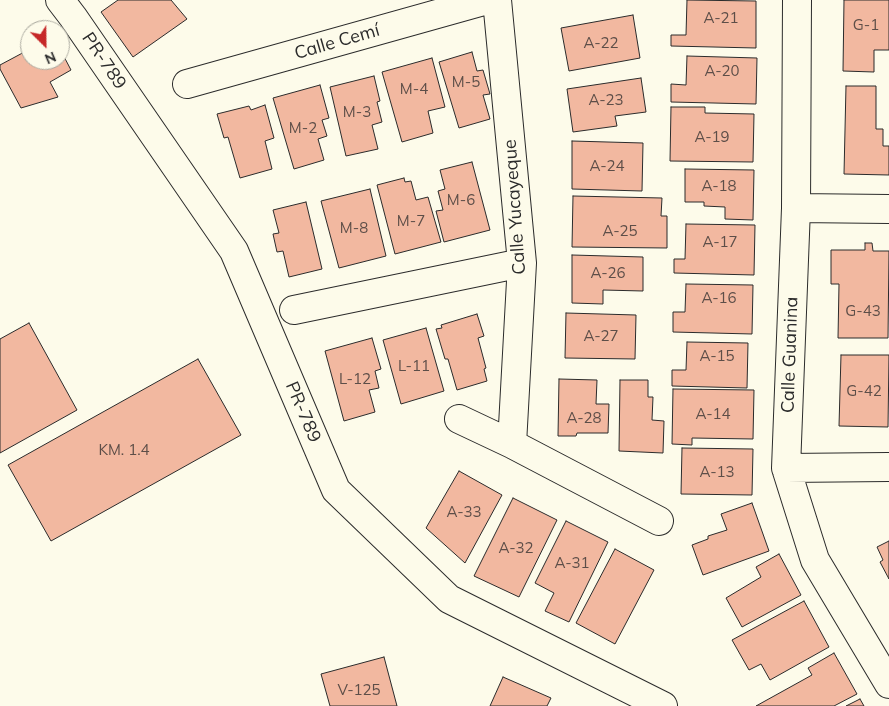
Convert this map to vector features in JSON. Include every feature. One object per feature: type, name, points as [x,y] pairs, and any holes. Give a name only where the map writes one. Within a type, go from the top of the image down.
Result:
[{"type":"street","name":"PR-789","points":[[60,0],[73,16],[234,251],[336,490],[449,599],[662,706]]},
{"type":"street","name":"Calle Cemí","points":[[187,84],[487,0]]},
{"type":"street","name":"Calle Yucayeque","points":[[497,0],[522,263],[512,444]]},
{"type":"street","name":"Calle Guanina","points":[[797,0],[796,208],[786,468],[815,560],[889,684]]},
{"type":"street","points":[[796,208],[889,209]]},
{"type":"street","points":[[294,310],[522,263]]},
{"type":"street","points":[[459,419],[512,444],[659,521]]},
{"type":"street","points":[[786,468],[889,467]]},
{"type":"building","points":[[118,0],[171,0],[187,19],[133,57],[101,12]]},
{"type":"building","points":[[687,0],[756,1],[756,48],[671,46],[671,35],[686,35]]},
{"type":"building","points":[[844,0],[889,0],[889,50],[874,50],[874,72],[843,71]]},
{"type":"building","points":[[633,15],[640,58],[569,71],[561,28]]},
{"type":"building","points":[[472,52],[477,71],[483,70],[490,94],[483,95],[490,119],[459,128],[439,62]]},
{"type":"building","points":[[20,54],[20,70],[70,70],[70,68],[71,70],[50,82],[58,97],[21,108],[0,69],[0,65]]},
{"type":"building","points":[[687,56],[757,58],[756,104],[671,102],[671,84],[686,85]]},
{"type":"building","points":[[432,58],[445,107],[428,111],[433,133],[402,142],[382,72]]},
{"type":"building","points":[[374,76],[380,101],[377,102],[382,122],[372,125],[378,149],[346,156],[330,87]]},
{"type":"building","points":[[641,78],[646,112],[615,116],[617,126],[573,132],[567,89]]},
{"type":"building","points":[[320,85],[329,118],[322,120],[327,136],[318,139],[324,160],[294,169],[273,98]]},
{"type":"building","points":[[846,86],[876,86],[876,129],[883,129],[883,146],[889,146],[889,175],[844,174]]},
{"type":"building","points":[[265,105],[274,138],[265,141],[272,169],[240,178],[228,137],[224,138],[217,114],[249,106],[251,110]]},
{"type":"building","points":[[671,107],[705,107],[705,113],[754,114],[753,162],[670,161]]},
{"type":"building","points":[[572,141],[643,143],[642,191],[572,189]]},
{"type":"building","points":[[472,162],[490,230],[444,242],[436,211],[443,210],[438,191],[445,189],[440,170]]},
{"type":"building","points":[[685,169],[754,170],[753,220],[725,219],[725,207],[704,206],[704,202],[685,202]]},
{"type":"building","points":[[404,178],[405,182],[411,181],[416,200],[428,197],[441,242],[395,254],[377,185]]},
{"type":"building","points":[[370,189],[386,256],[339,268],[321,201]]},
{"type":"building","points":[[573,196],[662,198],[661,216],[667,216],[667,248],[572,247]]},
{"type":"building","points":[[306,202],[322,269],[289,277],[283,251],[277,252],[273,234],[279,233],[273,210]]},
{"type":"building","points":[[686,224],[755,225],[754,275],[674,273],[674,259],[685,259]]},
{"type":"building","points":[[865,243],[872,243],[873,251],[889,251],[888,338],[838,338],[839,284],[831,284],[831,250],[865,250]]},
{"type":"building","points":[[572,255],[643,257],[643,291],[603,290],[603,304],[572,303]]},
{"type":"building","points":[[686,284],[753,285],[752,334],[673,332],[673,312],[685,312]]},
{"type":"building","points":[[566,313],[636,315],[635,359],[565,358]]},
{"type":"building","points":[[477,314],[484,336],[478,338],[486,368],[484,369],[487,381],[457,390],[448,359],[445,359],[436,329],[442,328],[441,325]]},
{"type":"building","points":[[29,323],[77,410],[0,453],[0,339]]},
{"type":"building","points":[[426,328],[444,391],[401,404],[383,340]]},
{"type":"building","points":[[372,338],[381,369],[375,371],[379,388],[369,390],[375,412],[344,421],[325,351]]},
{"type":"building","points":[[687,342],[748,343],[747,388],[672,386],[672,370],[686,370]]},
{"type":"building","points":[[841,355],[889,355],[888,427],[839,426]]},
{"type":"building","points":[[198,359],[241,435],[51,541],[8,465]]},
{"type":"building","points":[[559,379],[597,380],[596,404],[609,404],[608,433],[577,433],[576,436],[558,436]]},
{"type":"building","points":[[620,380],[648,380],[648,397],[653,397],[652,420],[664,421],[663,453],[619,451]]},
{"type":"building","points":[[673,389],[754,390],[753,439],[692,438],[692,445],[672,444]]},
{"type":"building","points":[[682,448],[753,449],[752,495],[681,494]]},
{"type":"building","points":[[459,471],[502,495],[465,563],[426,528]]},
{"type":"building","points":[[513,498],[557,520],[519,597],[474,576]]},
{"type":"building","points":[[752,503],[769,551],[703,575],[692,545],[708,539],[708,536],[727,530],[721,514]]},
{"type":"building","points":[[566,521],[608,542],[569,622],[545,611],[554,593],[535,583]]},
{"type":"building","points":[[889,541],[889,579],[880,562],[883,560],[877,547]]},
{"type":"building","points":[[615,549],[654,570],[615,644],[576,623]]},
{"type":"building","points":[[779,554],[801,595],[742,627],[726,598],[761,577],[756,567]]},
{"type":"building","points":[[804,601],[829,647],[770,680],[761,664],[749,670],[732,640]]},
{"type":"building","points":[[834,653],[857,694],[834,706],[756,706],[812,675],[808,668]]},
{"type":"building","points":[[384,657],[397,706],[330,706],[321,674]]},
{"type":"building","points":[[503,677],[551,698],[547,706],[490,706]]},
{"type":"building","points":[[860,699],[864,706],[846,706]]}]
